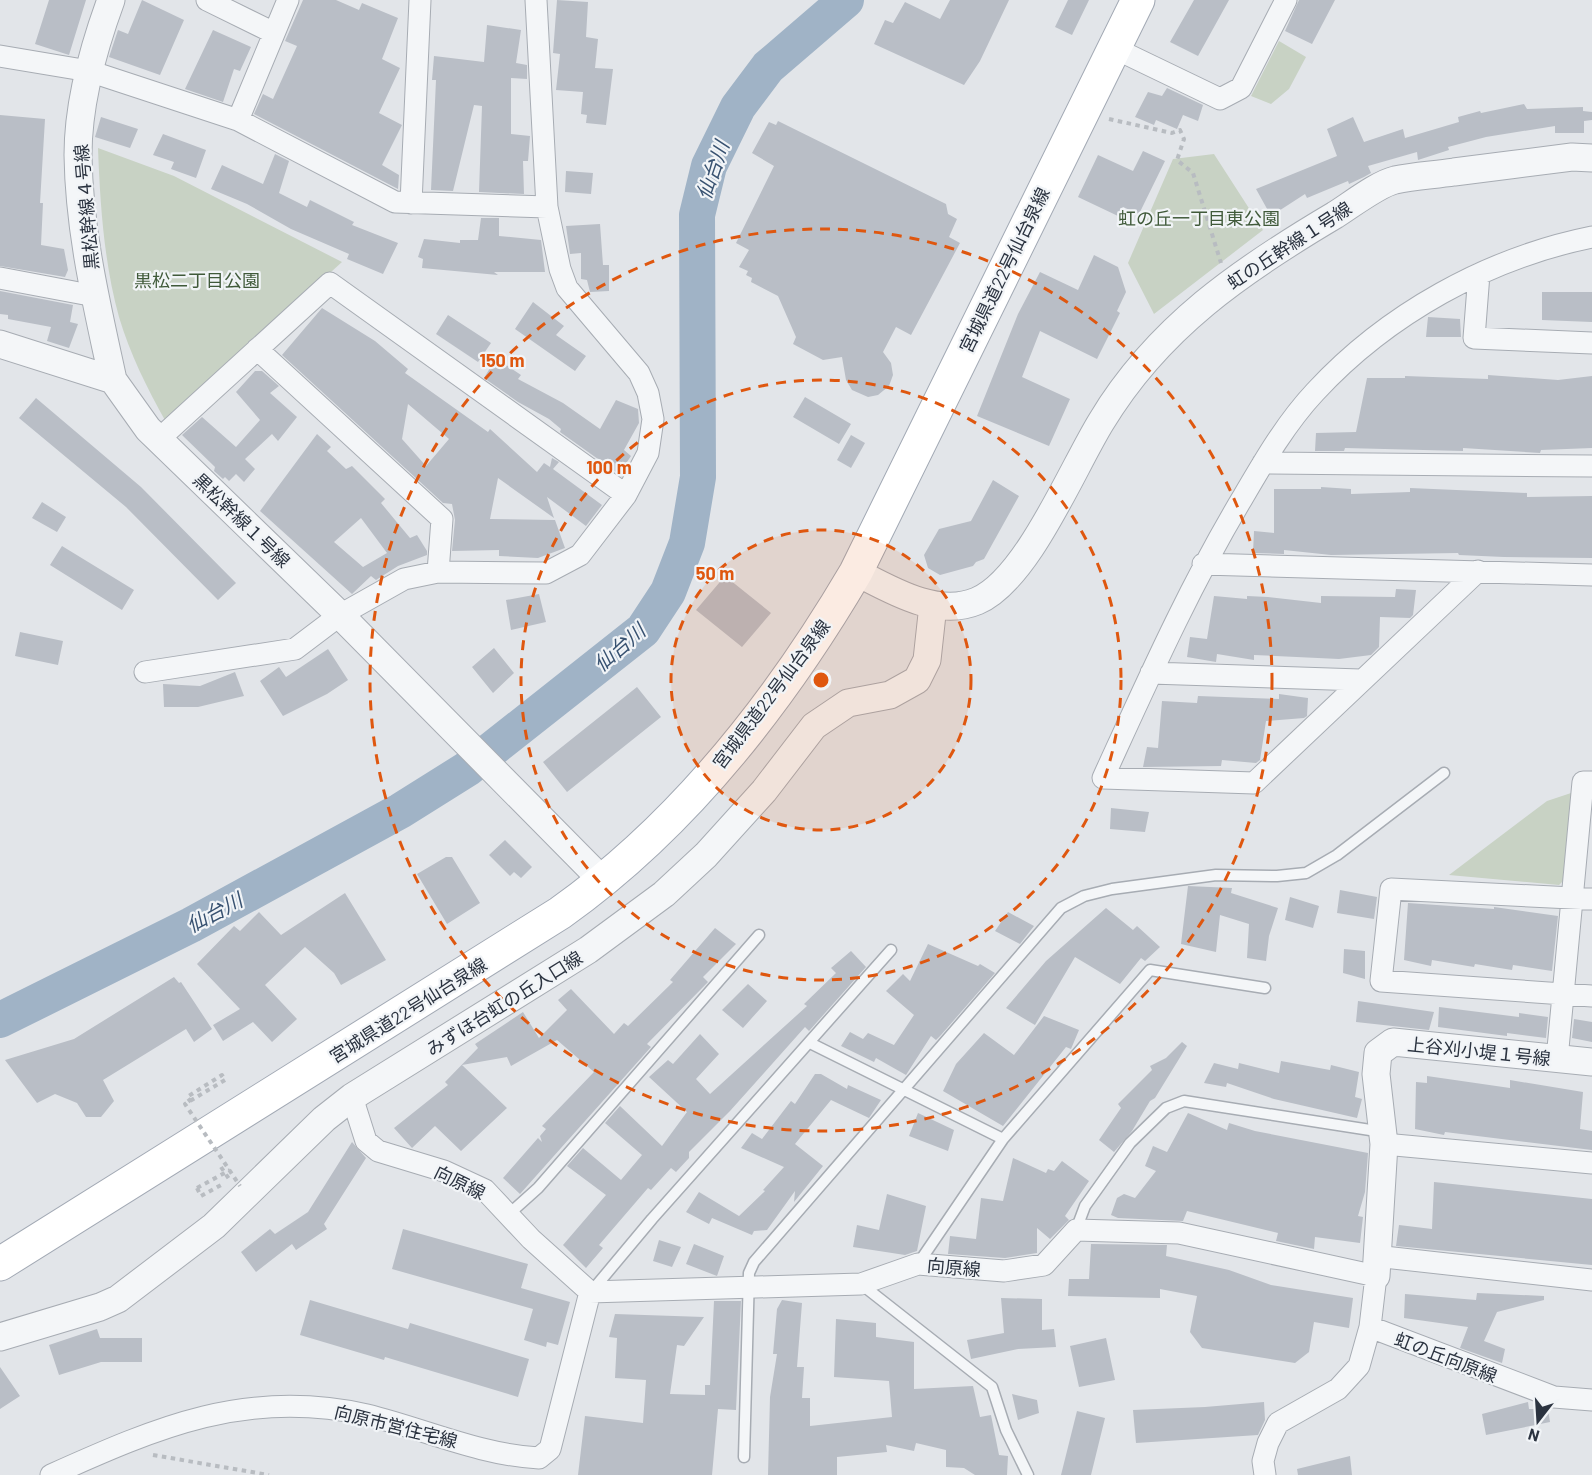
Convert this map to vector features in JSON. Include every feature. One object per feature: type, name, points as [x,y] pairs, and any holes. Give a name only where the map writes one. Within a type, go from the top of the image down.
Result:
[{"type":"main road","name":"宮城県道22号仙台泉線","points":[[0,1264],[479,966],[604,882],[650,841],[733,751],[800,662],[856,572],[1138,0]]},
{"type":"street","name":"黒松幹線４号線","points":[[111,0],[97,39],[89,71],[78,154],[86,252],[113,380]]},
{"type":"street","points":[[207,0],[274,33]]},
{"type":"street","points":[[238,120],[288,0]]},
{"type":"street","points":[[411,203],[420,0]]},
{"type":"street","points":[[145,672],[296,649],[340,615],[404,579],[438,572],[546,573],[580,555],[626,495],[648,453],[653,419],[648,393],[639,373],[567,288],[560,269],[547,207],[536,0],[519,0]]},
{"type":"street","points":[[1114,48],[1220,99],[1241,88],[1286,0]]},
{"type":"street","points":[[0,56],[89,71],[238,120],[395,202],[547,207]]},
{"type":"street","name":"虹の丘幹線１号線","points":[[856,572],[893,591],[933,605],[952,606],[977,601],[1003,584],[1027,552],[1101,421],[1137,368],[1182,322],[1261,259],[1392,181],[1572,157],[1592,158]]},
{"type":"street","points":[[1478,571],[1360,680],[1254,783],[1103,778],[1203,564],[1263,463],[1313,394],[1339,367],[1387,328],[1479,274],[1521,255],[1592,237]]},
{"type":"street","points":[[1479,274],[1474,339],[1592,343]]},
{"type":"street","points":[[0,278],[95,296]]},
{"type":"street","points":[[158,440],[330,283],[626,495]]},
{"type":"street","points":[[0,344],[113,380]]},
{"type":"street","points":[[257,349],[442,519],[438,572]]},
{"type":"street","name":"黒松幹線１号線","points":[[113,380],[158,440],[340,615],[604,882]]},
{"type":"street","points":[[1263,463],[1592,466]]},
{"type":"street","points":[[1203,564],[1592,575]]},
{"type":"street","name":"みずほ台虹の丘入口線","points":[[0,1337],[100,1307],[118,1299],[214,1226],[324,1119],[352,1097],[588,950],[664,894],[706,855],[757,799],[814,726],[848,703],[890,695],[917,680],[927,660],[933,605]]},
{"type":"street","points":[[1152,672],[1360,680]]},
{"type":"street","points":[[1557,1059],[1564,994],[1582,898],[1583,782],[1592,782]]},
{"type":"street","points":[[1582,898],[1391,889],[1381,981],[1592,996]]},
{"type":"street","name":"上谷刈小堤１号線","points":[[1376,1266],[1383,1138],[1376,1074],[1378,1053],[1393,1042],[1592,1062]]},
{"type":"street","name":"向原線","points":[[352,1097],[366,1141],[378,1151],[444,1171],[485,1190],[590,1292],[861,1284],[918,1264],[1004,1271],[1044,1265],[1076,1230]]},
{"type":"street","points":[[1383,1138],[1592,1164]]},
{"type":"street","points":[[1076,1230],[1179,1233],[1376,1266],[1592,1280]]},
{"type":"street","points":[[1265,1475],[1263,1461],[1278,1423],[1338,1389],[1359,1366],[1370,1327],[1376,1266]]},
{"type":"street","name":"向原市営住宅線","points":[[51,1475],[134,1439],[213,1413],[261,1407],[313,1407],[366,1415],[510,1456],[539,1458],[550,1449],[590,1292]]},
{"type":"street","name":"虹の丘向原線","points":[[1370,1327],[1554,1396],[1592,1400]]},
{"type":"lane","points":[[744,1457],[751,1286],[749,1273],[754,1262],[1061,908],[1075,900],[1112,889],[1216,875],[1276,876],[1306,873],[1336,855],[1444,773]]},
{"type":"lane","points":[[509,1214],[538,1188],[759,935]]},
{"type":"lane","points":[[590,1292],[891,950]]},
{"type":"lane","points":[[918,1264],[1003,1139],[1150,970],[1265,988]]},
{"type":"lane","points":[[810,1043],[1003,1139]]},
{"type":"lane","points":[[1076,1230],[1084,1206],[1130,1143],[1166,1108],[1184,1101],[1383,1138]]},
{"type":"lane","points":[[861,1284],[992,1387],[1006,1430],[1028,1475]]},
{"type":"path","points":[[1109,119],[1172,133],[1180,130],[1184,140],[1177,160],[1193,173],[1221,263]]},
{"type":"path","points":[[191,1102],[188,1097],[222,1075],[225,1080],[185,1104],[240,1186]]},
{"type":"path","points":[[221,1167],[229,1180],[201,1197],[197,1188],[230,1170]]},
{"type":"path","points":[[134,1439],[150,1454],[269,1475]]},
{"type":"green space","points":[[1279,41],[1306,57],[1289,89],[1271,104],[1251,96]]},
{"type":"green space","name":"黒松二丁目公園","points":[[98,148],[174,176],[342,262],[166,422],[134,358],[119,317],[104,233]]},
{"type":"green space","name":"虹の丘一丁目東公園","points":[[1214,154],[1263,230],[1154,314],[1128,263],[1173,159]]},
{"type":"green space","points":[[1574,792],[1569,875],[1559,885],[1449,875],[1547,801]]},
{"type":"building","points":[[49,0],[86,0],[69,55],[35,44]]},
{"type":"building","points":[[142,0],[184,20],[160,75],[109,57],[118,30],[128,34]]},
{"type":"building","points":[[303,0],[336,0],[359,10],[362,3],[398,18],[382,59],[400,68],[379,113],[402,125],[382,165],[399,175],[398,189],[254,114],[263,94],[273,99],[297,46],[285,41]]},
{"type":"building","points":[[557,0],[588,2],[586,37],[598,39],[595,68],[613,69],[606,125],[586,123],[587,115],[581,114],[583,92],[556,90],[560,54],[553,53]]},
{"type":"building","points":[[950,0],[1009,0],[980,61],[964,85],[874,44],[885,20],[893,23],[905,2],[940,19]]},
{"type":"building","points":[[1068,0],[1089,0],[1072,35],[1055,27]]},
{"type":"building","points":[[1194,0],[1229,0],[1198,56],[1170,42]]},
{"type":"building","points":[[1299,0],[1335,0],[1312,44],[1285,31]]},
{"type":"building","points":[[487,25],[521,30],[516,63],[527,65],[527,79],[511,78],[511,134],[530,136],[528,161],[523,161],[524,194],[479,192],[482,106],[474,105],[453,191],[431,190],[436,80],[432,80],[434,56],[484,62]]},
{"type":"building","points":[[213,30],[251,47],[240,71],[234,69],[223,102],[185,89]]},
{"type":"building","points":[[1167,88],[1203,105],[1198,121],[1183,115],[1177,129],[1156,120],[1154,125],[1135,117],[1148,92],[1162,96]]},
{"type":"building","points":[[1524,104],[1527,109],[1583,107],[1583,111],[1592,112],[1592,120],[1584,121],[1584,133],[1555,133],[1555,126],[1486,137],[1448,147],[1449,150],[1418,160],[1417,152],[1368,166],[1371,173],[1364,177],[1307,198],[1305,194],[1271,216],[1256,189],[1337,156],[1327,129],[1353,117],[1364,142],[1403,129],[1405,138],[1459,122],[1458,117]]},
{"type":"building","points":[[0,115],[45,119],[40,203],[43,203],[41,245],[64,249],[68,270],[65,277],[0,266]]},
{"type":"building","points":[[101,117],[138,129],[130,148],[95,137]]},
{"type":"building","points":[[778,121],[946,204],[948,214],[957,219],[949,237],[960,243],[911,335],[896,327],[883,352],[891,363],[893,375],[889,386],[878,395],[868,397],[852,390],[846,380],[842,357],[823,360],[793,344],[796,337],[778,296],[751,282],[752,278],[746,275],[748,271],[739,267],[749,250],[736,243],[774,166],[752,153],[769,122],[776,125]]},
{"type":"building","points":[[163,134],[206,150],[196,178],[171,169],[174,162],[153,155]]},
{"type":"building","points":[[1143,151],[1165,161],[1139,214],[1123,207],[1118,216],[1078,197],[1098,155],[1133,171]]},
{"type":"building","points":[[275,154],[289,161],[279,193],[307,207],[310,200],[354,222],[352,225],[398,243],[383,274],[347,259],[349,254],[291,229],[247,204],[211,189],[222,165],[263,184]]},
{"type":"building","points":[[566,171],[593,173],[591,194],[565,192]]},
{"type":"building","points":[[481,218],[499,218],[499,236],[541,240],[545,272],[494,272],[498,275],[422,268],[423,259],[418,257],[424,239],[460,243],[460,240],[478,240]]},
{"type":"building","points":[[600,224],[603,265],[609,265],[609,291],[590,292],[587,280],[581,279],[581,253],[570,254],[566,226]]},
{"type":"building","points":[[1094,255],[1118,267],[1126,292],[1117,311],[1120,313],[1097,359],[1040,331],[1022,377],[1070,399],[1049,446],[977,416],[1018,314],[1040,272],[1078,290]]},
{"type":"building","points":[[0,291],[73,305],[70,322],[78,324],[69,348],[47,341],[51,327],[8,319],[8,315],[0,314]]},
{"type":"building","points":[[1542,292],[1592,292],[1592,322],[1542,320]]},
{"type":"building","points":[[533,302],[564,326],[556,335],[586,356],[575,371],[515,329]]},
{"type":"building","points":[[322,308],[375,341],[408,369],[405,373],[488,432],[490,429],[537,472],[544,463],[550,467],[552,458],[559,462],[553,469],[602,505],[586,526],[547,497],[554,518],[498,478],[490,519],[555,520],[565,548],[538,558],[499,556],[499,550],[452,551],[455,520],[452,504],[443,503],[282,355]],"holes":[[[408,404],[449,439],[426,466],[402,439]]]},
{"type":"building","points":[[448,315],[491,343],[478,362],[436,334]]},
{"type":"building","points":[[1428,317],[1460,319],[1461,337],[1426,337]]},
{"type":"building","points":[[496,358],[521,375],[518,379],[563,403],[600,429],[616,400],[638,409],[639,423],[624,450],[631,456],[619,474],[560,432],[561,429],[549,419],[518,402],[484,378]]},
{"type":"building","points":[[255,371],[262,371],[279,386],[270,393],[297,417],[278,441],[272,434],[245,459],[255,469],[244,482],[236,474],[229,481],[214,471],[215,467],[182,435],[202,417],[236,447],[260,420],[236,392]]},
{"type":"building","points":[[1488,375],[1558,380],[1592,376],[1592,448],[1541,450],[1540,453],[1463,448],[1463,451],[1345,448],[1344,451],[1315,451],[1316,433],[1356,432],[1367,378],[1405,378],[1405,376],[1488,379]]},
{"type":"building","points":[[805,397],[851,424],[839,444],[793,417]]},
{"type":"building","points":[[36,398],[141,487],[236,583],[218,600],[126,507],[19,418]]},
{"type":"building","points":[[317,434],[331,447],[327,451],[346,469],[352,466],[385,499],[381,503],[410,538],[417,535],[427,555],[398,566],[376,580],[371,576],[352,594],[260,511]],"holes":[[[361,518],[387,553],[363,567],[334,542]]]},
{"type":"building","points":[[851,435],[865,443],[851,468],[837,460]]},
{"type":"building","points":[[993,480],[1019,496],[984,559],[973,566],[940,575],[928,568],[924,555],[939,529],[971,521]]},
{"type":"building","points":[[1321,487],[1351,489],[1351,494],[1410,492],[1410,488],[1527,493],[1527,497],[1592,496],[1592,558],[1504,557],[1459,555],[1458,553],[1331,555],[1284,550],[1284,554],[1253,553],[1254,531],[1274,533],[1274,489],[1321,489]]},
{"type":"building","points":[[42,502],[66,517],[57,532],[32,518]]},
{"type":"building","points":[[62,546],[134,590],[122,610],[50,565]]},
{"type":"building","points":[[725,576],[771,613],[742,647],[696,610]]},
{"type":"building","points":[[1396,589],[1416,590],[1413,615],[1410,618],[1380,617],[1379,647],[1371,655],[1339,659],[1254,655],[1254,660],[1217,654],[1216,662],[1187,657],[1190,637],[1207,639],[1214,596],[1247,599],[1247,596],[1268,597],[1321,603],[1321,596],[1395,597]]},
{"type":"building","points":[[539,594],[546,622],[511,630],[506,600]]},
{"type":"building","points":[[20,632],[63,641],[58,665],[15,656]]},
{"type":"building","points":[[494,648],[514,673],[493,693],[472,667]]},
{"type":"building","points":[[328,649],[348,680],[327,694],[283,716],[260,681],[279,667],[286,677]]},
{"type":"building","points":[[235,672],[244,696],[198,707],[164,707],[163,684],[200,686]]},
{"type":"building","points":[[637,687],[661,717],[567,792],[543,762]]},
{"type":"building","points":[[1279,694],[1308,698],[1307,716],[1266,721],[1260,760],[1256,763],[1222,760],[1221,766],[1143,767],[1147,747],[1158,748],[1162,701],[1197,703],[1198,696],[1279,699]]},
{"type":"building","points":[[1111,808],[1149,812],[1145,832],[1110,829]]},
{"type":"building","points":[[505,840],[532,867],[521,878],[514,872],[510,876],[489,855]]},
{"type":"building","points":[[446,857],[452,857],[480,903],[447,924],[417,874]]},
{"type":"building","points":[[1188,886],[1232,888],[1231,893],[1278,908],[1269,936],[1266,961],[1247,958],[1249,924],[1220,915],[1216,952],[1181,944]]},
{"type":"building","points":[[1340,890],[1377,897],[1374,919],[1337,913]]},
{"type":"building","points":[[345,893],[386,960],[341,985],[334,973],[305,947],[265,985],[297,1019],[272,1042],[253,1022],[223,1041],[213,1025],[240,1009],[197,964],[234,926],[240,931],[259,912],[281,935]]},
{"type":"building","points":[[1290,897],[1319,906],[1313,928],[1285,920]]},
{"type":"building","points":[[1408,903],[1494,909],[1494,907],[1558,916],[1552,971],[1513,965],[1512,970],[1475,964],[1474,967],[1432,960],[1431,966],[1404,960]]},
{"type":"building","points":[[1106,908],[1133,930],[1137,926],[1160,947],[1145,961],[1141,958],[1120,984],[1075,957],[1035,1025],[1006,1008],[1046,961]]},
{"type":"building","points":[[1008,912],[1034,926],[1020,944],[995,931]]},
{"type":"building","points":[[715,928],[736,944],[703,977],[708,982],[647,1044],[651,1047],[520,1194],[503,1178],[538,1138],[542,1142],[540,1136],[546,1129],[542,1126],[594,1072],[557,1040],[511,1066],[507,1057],[462,1065],[507,1108],[461,1151],[435,1126],[412,1148],[394,1128],[448,1085],[445,1082],[478,1048],[475,1044],[523,1012],[539,1038],[567,1010],[558,1000],[571,989],[614,1034],[624,1023],[628,1026],[673,982],[670,980]]},
{"type":"building","points":[[928,944],[978,966],[980,964],[995,973],[936,1040],[931,1036],[906,1075],[876,1058],[874,1062],[841,1046],[850,1032],[863,1039],[868,1033],[894,1045],[914,1015],[886,991],[903,974],[910,981]]},
{"type":"building","points":[[1344,949],[1365,951],[1365,979],[1343,973]]},
{"type":"building","points":[[851,951],[866,967],[809,1031],[805,1027],[730,1111],[689,1152],[689,1158],[676,1172],[671,1168],[651,1190],[648,1188],[599,1245],[603,1248],[586,1268],[563,1245],[606,1195],[567,1166],[583,1148],[621,1180],[642,1155],[605,1123],[620,1106],[662,1146],[687,1112],[649,1077],[668,1060],[673,1064],[700,1034],[719,1054],[696,1079],[710,1094],[807,1006],[804,1004],[836,973],[831,968]]},
{"type":"building","points":[[174,977],[179,983],[181,982],[212,1029],[194,1042],[186,1029],[103,1080],[114,1101],[101,1117],[86,1117],[77,1103],[55,1094],[37,1103],[5,1060],[74,1039]]},
{"type":"building","points":[[748,984],[767,1001],[743,1028],[722,1010]]},
{"type":"building","points":[[1358,1001],[1434,1012],[1429,1030],[1356,1022]]},
{"type":"building","points":[[1439,1007],[1519,1017],[1519,1013],[1548,1017],[1546,1038],[1507,1033],[1507,1036],[1438,1027]]},
{"type":"building","points":[[1044,1016],[1079,1030],[1071,1049],[1066,1047],[1003,1126],[943,1091],[956,1064],[984,1033],[1014,1055]]},
{"type":"building","points":[[1574,1019],[1592,1022],[1592,1042],[1572,1038]]},
{"type":"building","points":[[1182,1042],[1187,1046],[1155,1098],[1150,1101],[1132,1131],[1114,1152],[1099,1140],[1121,1108],[1118,1104],[1152,1070],[1150,1066],[1166,1058]]},
{"type":"building","points":[[1281,1061],[1330,1070],[1331,1065],[1359,1072],[1355,1097],[1362,1099],[1357,1118],[1274,1099],[1227,1083],[1226,1087],[1204,1083],[1214,1063],[1238,1069],[1239,1063],[1279,1073]]},
{"type":"building","points":[[815,1074],[821,1074],[847,1089],[848,1085],[881,1100],[869,1118],[831,1100],[795,1144],[823,1166],[794,1202],[795,1191],[767,1230],[754,1231],[752,1235],[712,1218],[709,1224],[686,1212],[699,1192],[739,1216],[765,1191],[763,1190],[784,1167],[741,1148],[752,1133],[762,1139],[791,1101],[795,1104]]},
{"type":"building","points":[[1427,1076],[1510,1088],[1510,1080],[1583,1092],[1580,1129],[1592,1131],[1592,1150],[1445,1132],[1444,1135],[1415,1129],[1416,1082],[1427,1083]]},
{"type":"building","points":[[918,1113],[954,1130],[948,1151],[909,1136]]},
{"type":"building","points":[[1188,1113],[1227,1130],[1229,1123],[1255,1131],[1368,1153],[1365,1192],[1358,1216],[1363,1217],[1360,1243],[1315,1237],[1314,1249],[1276,1241],[1278,1233],[1187,1211],[1183,1221],[1118,1218],[1111,1215],[1117,1198],[1124,1194],[1135,1198],[1156,1171],[1145,1166],[1153,1146],[1167,1152]]},
{"type":"building","points":[[352,1142],[366,1158],[324,1224],[327,1229],[296,1250],[292,1244],[256,1272],[241,1252],[270,1229],[275,1234],[308,1212]]},
{"type":"building","points":[[1013,1158],[1046,1173],[1048,1169],[1054,1171],[1062,1161],[1089,1181],[1065,1216],[1069,1220],[1050,1239],[1037,1228],[1037,1253],[1005,1258],[948,1254],[950,1236],[976,1239],[981,1198],[1003,1201]]},
{"type":"building","points":[[1434,1182],[1592,1199],[1592,1265],[1396,1246],[1399,1225],[1432,1229]]},
{"type":"building","points":[[887,1194],[926,1206],[917,1251],[905,1255],[853,1247],[857,1225],[879,1230]]},
{"type":"building","points":[[403,1229],[528,1264],[521,1288],[570,1302],[558,1345],[547,1342],[546,1347],[524,1340],[533,1309],[392,1269]]},
{"type":"building","points":[[659,1240],[681,1247],[672,1267],[653,1261]]},
{"type":"building","points":[[694,1244],[724,1256],[717,1276],[686,1264]]},
{"type":"building","points":[[1091,1244],[1167,1245],[1166,1256],[1229,1270],[1271,1285],[1353,1298],[1349,1328],[1314,1322],[1309,1352],[1295,1363],[1202,1348],[1190,1332],[1197,1296],[1160,1289],[1160,1298],[1068,1296],[1069,1279],[1089,1279]]},
{"type":"building","points":[[1477,1293],[1544,1296],[1544,1300],[1497,1312],[1484,1341],[1505,1349],[1502,1363],[1460,1348],[1468,1327],[1404,1318],[1405,1294],[1476,1300]]},
{"type":"building","points":[[1001,1298],[1042,1299],[1042,1330],[1054,1329],[1056,1347],[1018,1349],[971,1359],[967,1340],[1004,1333]]},
{"type":"building","points":[[310,1300],[408,1329],[410,1323],[529,1359],[518,1397],[385,1357],[384,1360],[300,1335]]},
{"type":"building","points":[[782,1300],[802,1303],[797,1367],[804,1367],[802,1398],[810,1398],[810,1426],[892,1417],[889,1381],[834,1377],[836,1319],[876,1323],[876,1337],[914,1342],[914,1389],[973,1386],[980,1417],[991,1415],[999,1455],[1008,1456],[1007,1475],[975,1475],[964,1468],[946,1467],[946,1450],[916,1443],[914,1451],[886,1445],[887,1452],[837,1457],[837,1475],[768,1475],[770,1397],[777,1354],[773,1354],[777,1309]]},
{"type":"building","points":[[714,1301],[741,1301],[736,1410],[718,1409],[712,1475],[578,1475],[585,1416],[643,1423],[646,1380],[615,1378],[617,1338],[609,1337],[615,1314],[704,1317],[684,1346],[677,1345],[670,1394],[705,1395],[705,1385],[710,1385]]},
{"type":"building","points":[[97,1329],[100,1338],[142,1338],[142,1362],[101,1362],[59,1375],[49,1345]]},
{"type":"building","points":[[1106,1338],[1115,1380],[1079,1387],[1070,1346]]},
{"type":"building","points":[[0,1367],[20,1396],[0,1409]]},
{"type":"building","points":[[1012,1394],[1037,1400],[1039,1413],[1018,1420]]},
{"type":"building","points":[[1264,1402],[1265,1420],[1258,1435],[1136,1443],[1133,1410]]},
{"type":"building","points":[[1528,1402],[1529,1409],[1548,1409],[1550,1422],[1486,1435],[1482,1414]]},
{"type":"building","points":[[1077,1411],[1105,1418],[1091,1475],[1061,1475]]},
{"type":"building","points":[[1350,1456],[1352,1475],[1298,1475],[1297,1469]]},
{"type":"waterway","name":"仙台川","points":[[0,1020],[191,925],[400,811],[467,769],[643,630],[668,592],[687,543],[698,477],[697,215],[709,166],[738,107],[768,67],[846,0]]}]
